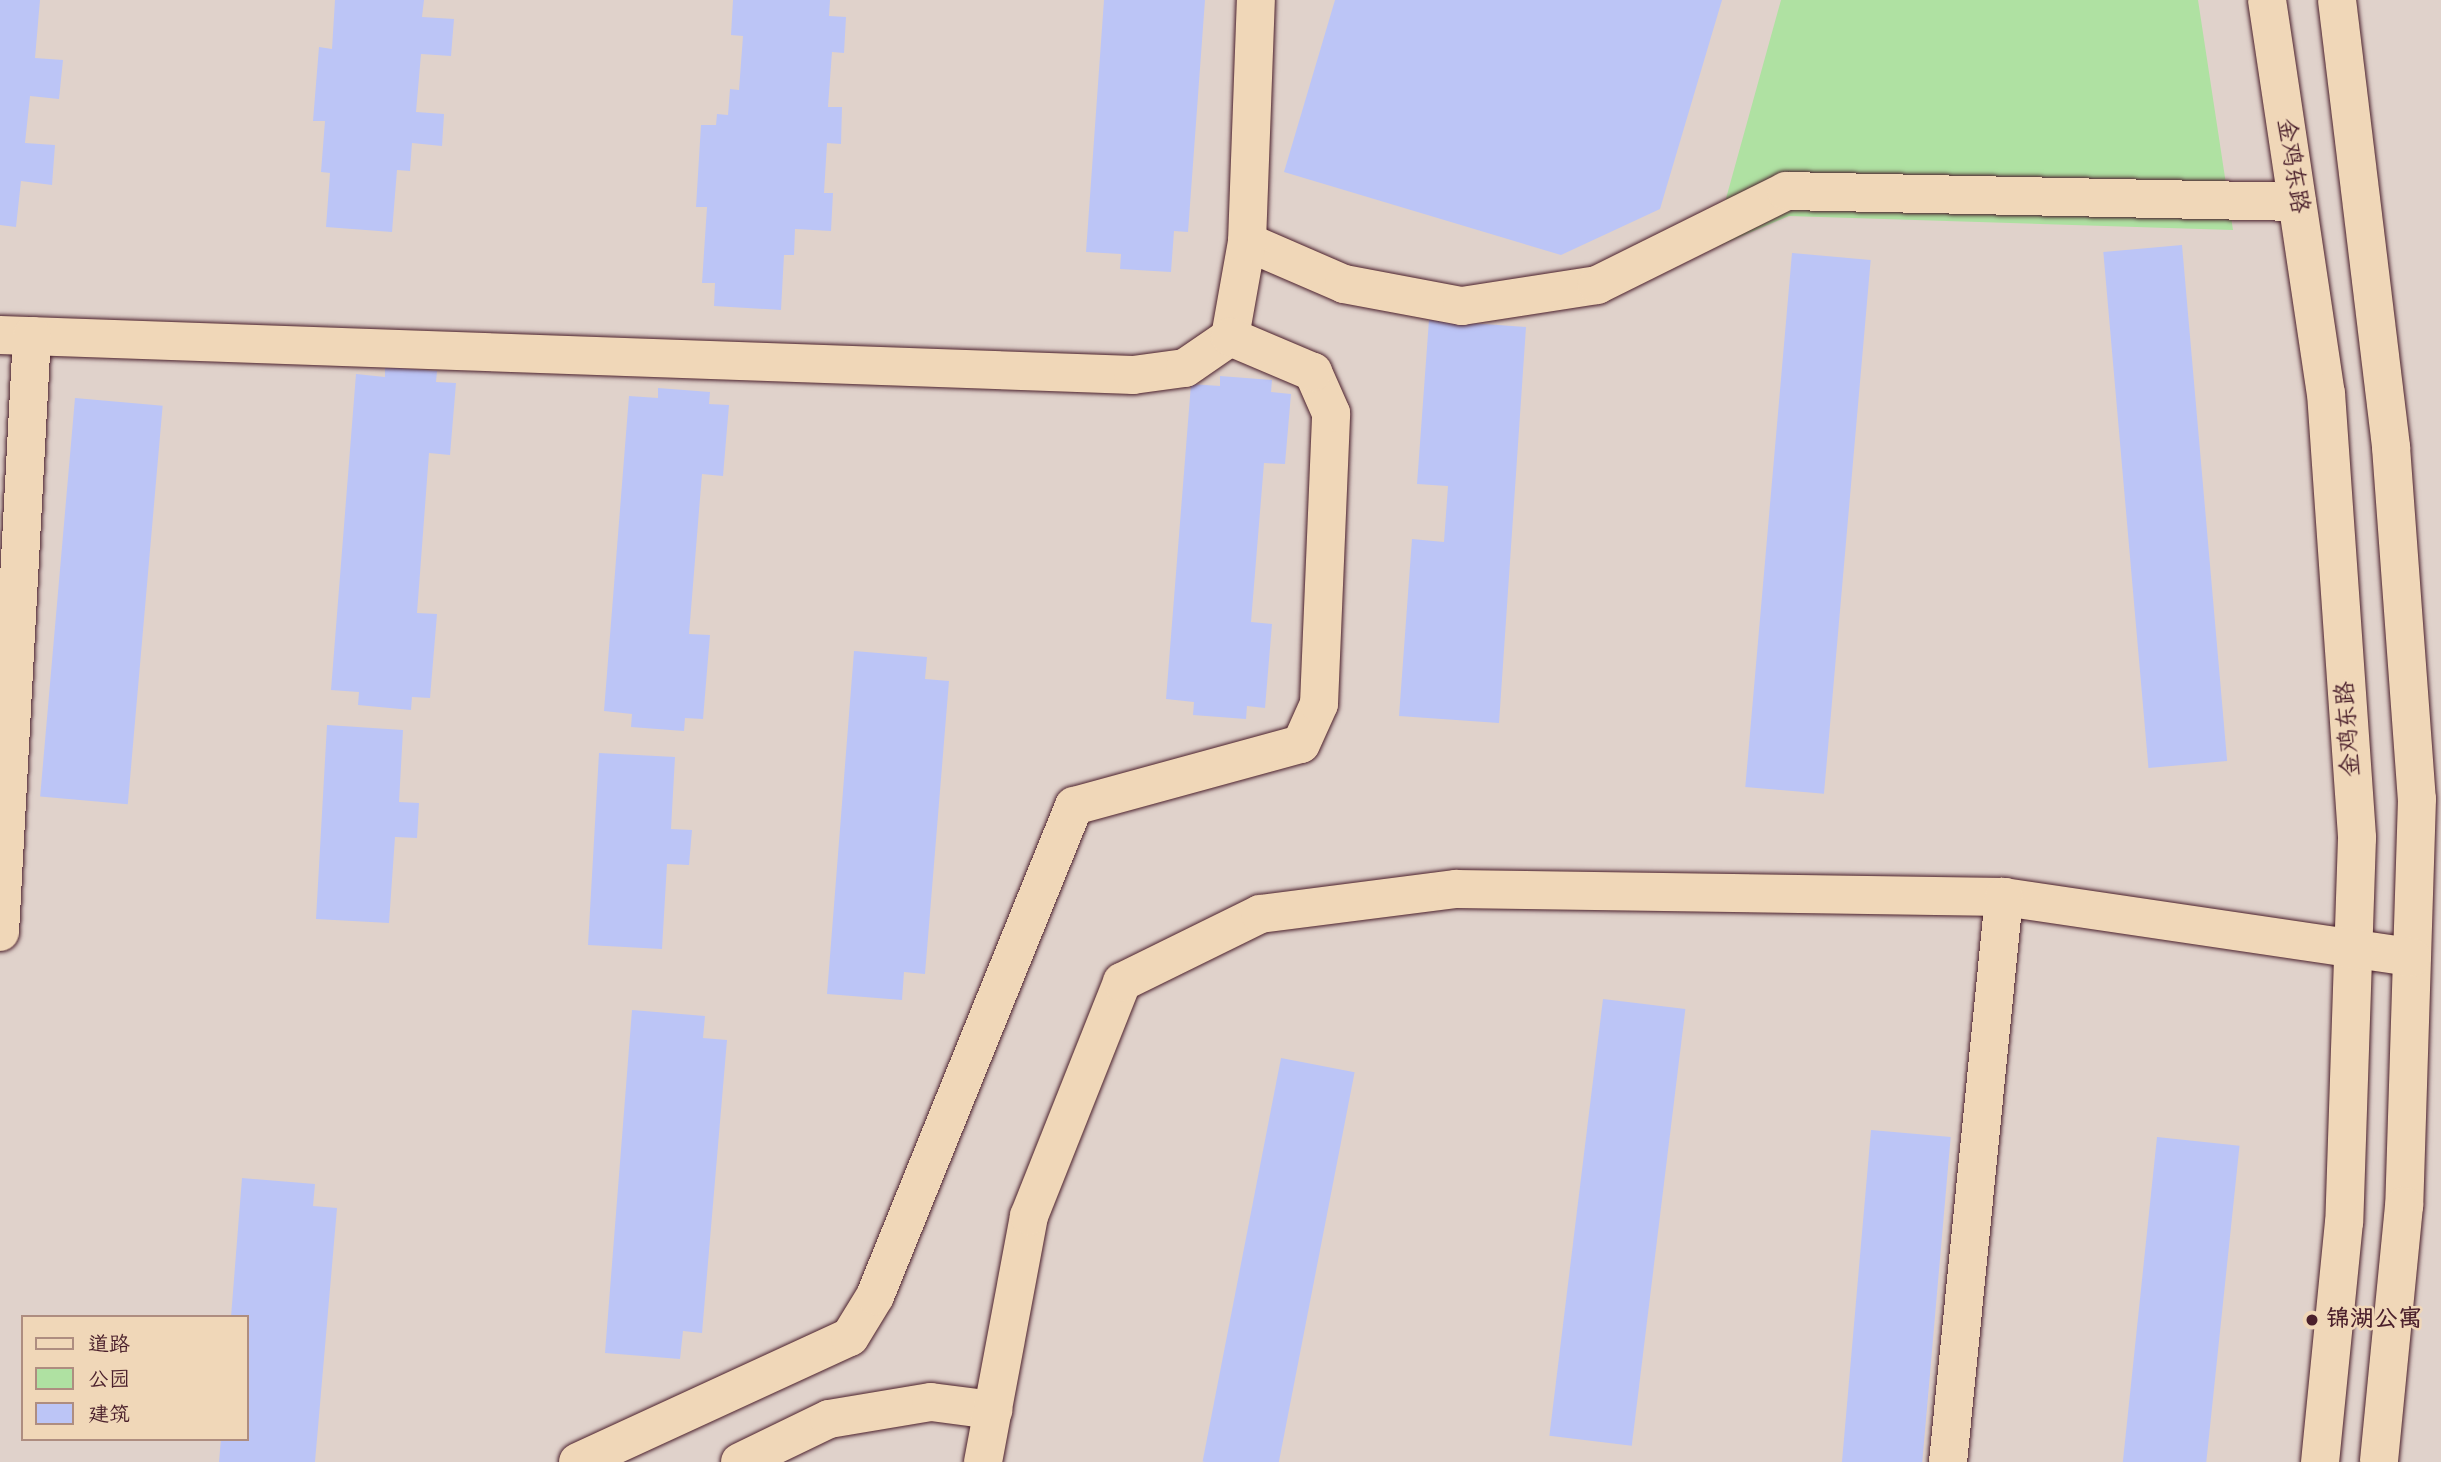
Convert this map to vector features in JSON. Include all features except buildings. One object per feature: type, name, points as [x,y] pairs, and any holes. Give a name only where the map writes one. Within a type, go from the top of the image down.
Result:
[{"type":"street","points":[[0,932],[16,336],[1133,374],[1185,368],[1230,337],[1247,242],[1256,0]]},
{"type":"street","name":"金鸡东路","points":[[2267,0],[2326,393],[2357,838],[2344,1222],[2320,1462]]},
{"type":"street","points":[[2337,0],[2392,461],[2417,799],[2404,1206],[2379,1462]]},
{"type":"street","points":[[1247,242],[1344,284],[1462,306],[1597,285],[1786,191],[2297,202]]},
{"type":"street","points":[[578,1462],[850,1337],[875,1296],[1074,806],[1301,744],[1319,704],[1331,413],[1313,372],[1230,337]]},
{"type":"street","points":[[983,1462],[1029,1216],[1122,982],[1260,914],[1456,889],[2004,897],[2412,957]]},
{"type":"street","points":[[1948,1462],[2004,897]]},
{"type":"street","points":[[740,1462],[829,1419],[931,1402],[993,1410]]},
{"type":"green space","points":[[1781,0],[2198,0],[2233,230],[1789,216],[1712,249]]},
{"type":"place","name":"锦湖公寓","points":[[2312,1320]]}]
